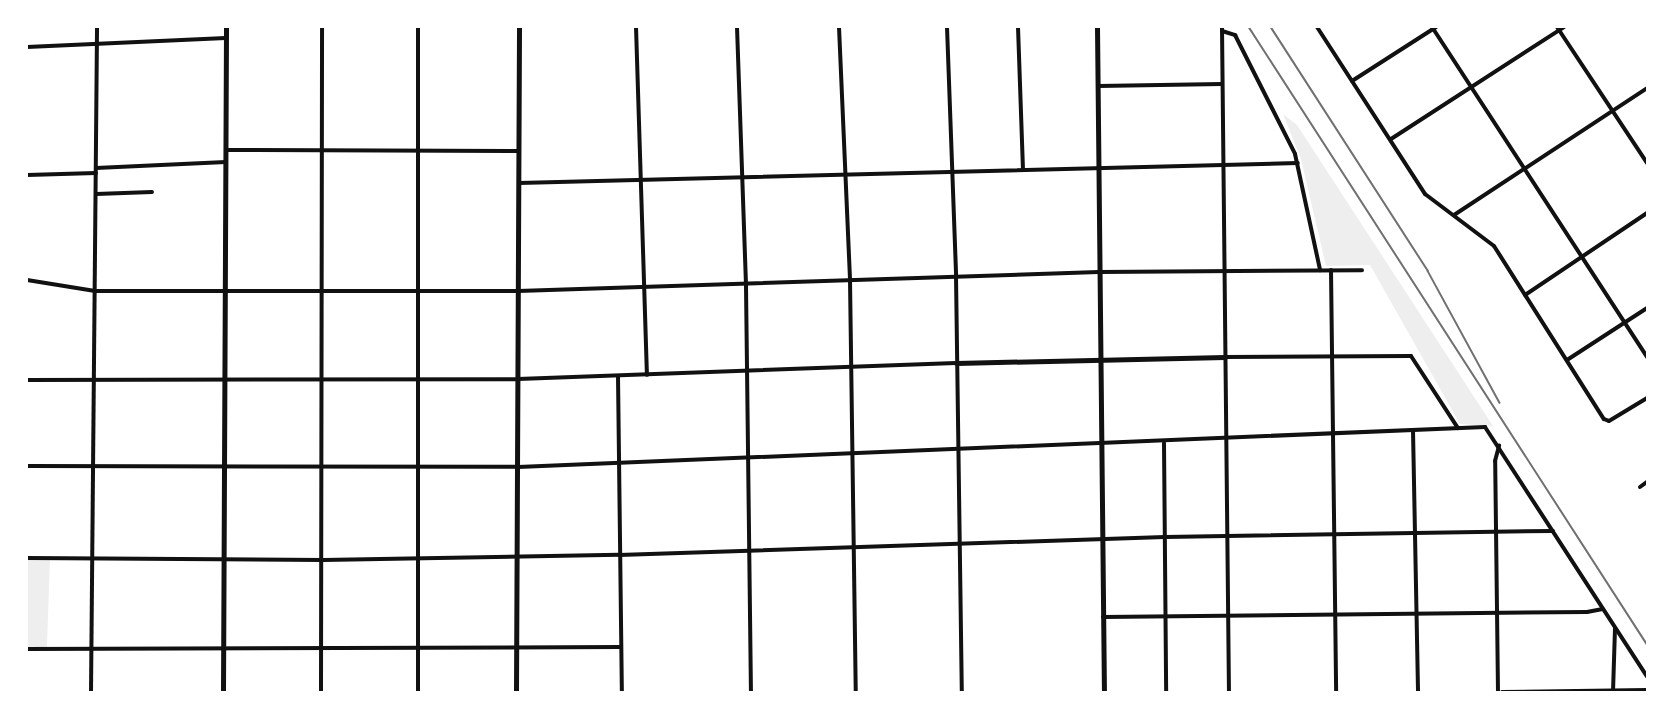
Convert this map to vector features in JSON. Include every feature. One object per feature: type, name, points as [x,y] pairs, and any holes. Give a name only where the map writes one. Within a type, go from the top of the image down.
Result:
[{"type":"street","points":[[91,692],[97,27]]},
{"type":"street","points":[[223,692],[226,27]]},
{"type":"street","points":[[321,692],[322,27]]},
{"type":"street","points":[[418,27],[418,692]]},
{"type":"street","points":[[516,692],[519,27]]},
{"type":"street","points":[[636,27],[647,375]]},
{"type":"street","points":[[737,27],[746,286],[751,692]]},
{"type":"street","points":[[839,27],[850,280],[856,692]]},
{"type":"street","points":[[947,27],[960,450],[962,692]]},
{"type":"street","points":[[1018,27],[1023,168]]},
{"type":"street","points":[[1097,27],[1104,692]]},
{"type":"street","points":[[1317,27],[1425,194],[1494,246],[1607,421],[1647,398]]},
{"type":"street","points":[[1352,81],[1434,28],[1523,169],[1647,357]]},
{"type":"street","points":[[1391,140],[1560,28],[1647,163]]},
{"type":"street","points":[[1229,692],[1222,29],[1232,32],[1240,44],[1298,164],[1320,270]]},
{"type":"street","points":[[27,47],[226,38]]},
{"type":"street","points":[[1097,86],[1222,84]]},
{"type":"street","points":[[1454,215],[1647,88]]},
{"type":"street","points":[[226,150],[519,151]]},
{"type":"street","points":[[27,175],[226,162]]},
{"type":"street","points":[[519,183],[642,182],[1098,166],[1298,164]]},
{"type":"street","points":[[96,194],[152,192]]},
{"type":"street","points":[[1525,295],[1647,213]]},
{"type":"street","points":[[1331,270],[1336,692]]},
{"type":"street","points":[[27,280],[95,291],[518,291],[746,286],[850,280],[1099,272],[1362,270]]},
{"type":"street","points":[[1567,360],[1647,308]]},
{"type":"street","points":[[27,380],[224,382],[518,379],[1100,358],[1414,357],[1458,428]]},
{"type":"street","points":[[618,376],[622,692]]},
{"type":"street","points":[[27,466],[92,468],[518,467],[1164,443],[1485,427],[1499,445],[1647,676]]},
{"type":"street","points":[[1413,430],[1418,692]]},
{"type":"street","points":[[1164,443],[1166,692]]},
{"type":"street","points":[[1498,692],[1495,461],[1499,445]]},
{"type":"street","points":[[1640,486],[1647,482]]},
{"type":"street","points":[[27,558],[322,560],[517,557],[962,542],[1554,531]]},
{"type":"street","points":[[1103,617],[1496,613],[1603,609]]},
{"type":"street","points":[[1613,692],[1615,628]]},
{"type":"street","points":[[27,649],[321,650],[621,647]]},
{"type":"street","points":[[1503,692],[1647,690]]},
{"type":"shaded area","points":[[1283,114],[1297,125],[1493,426],[1460,424],[1370,265],[1326,266],[1301,159]]},
{"type":"shaded area","points":[[27,558],[50,559],[47,650],[27,649]]},
{"type":"railway","points":[[1249,27],[1647,644]]},
{"type":"railway","points":[[1271,27],[1428,271],[1500,403]]}]
